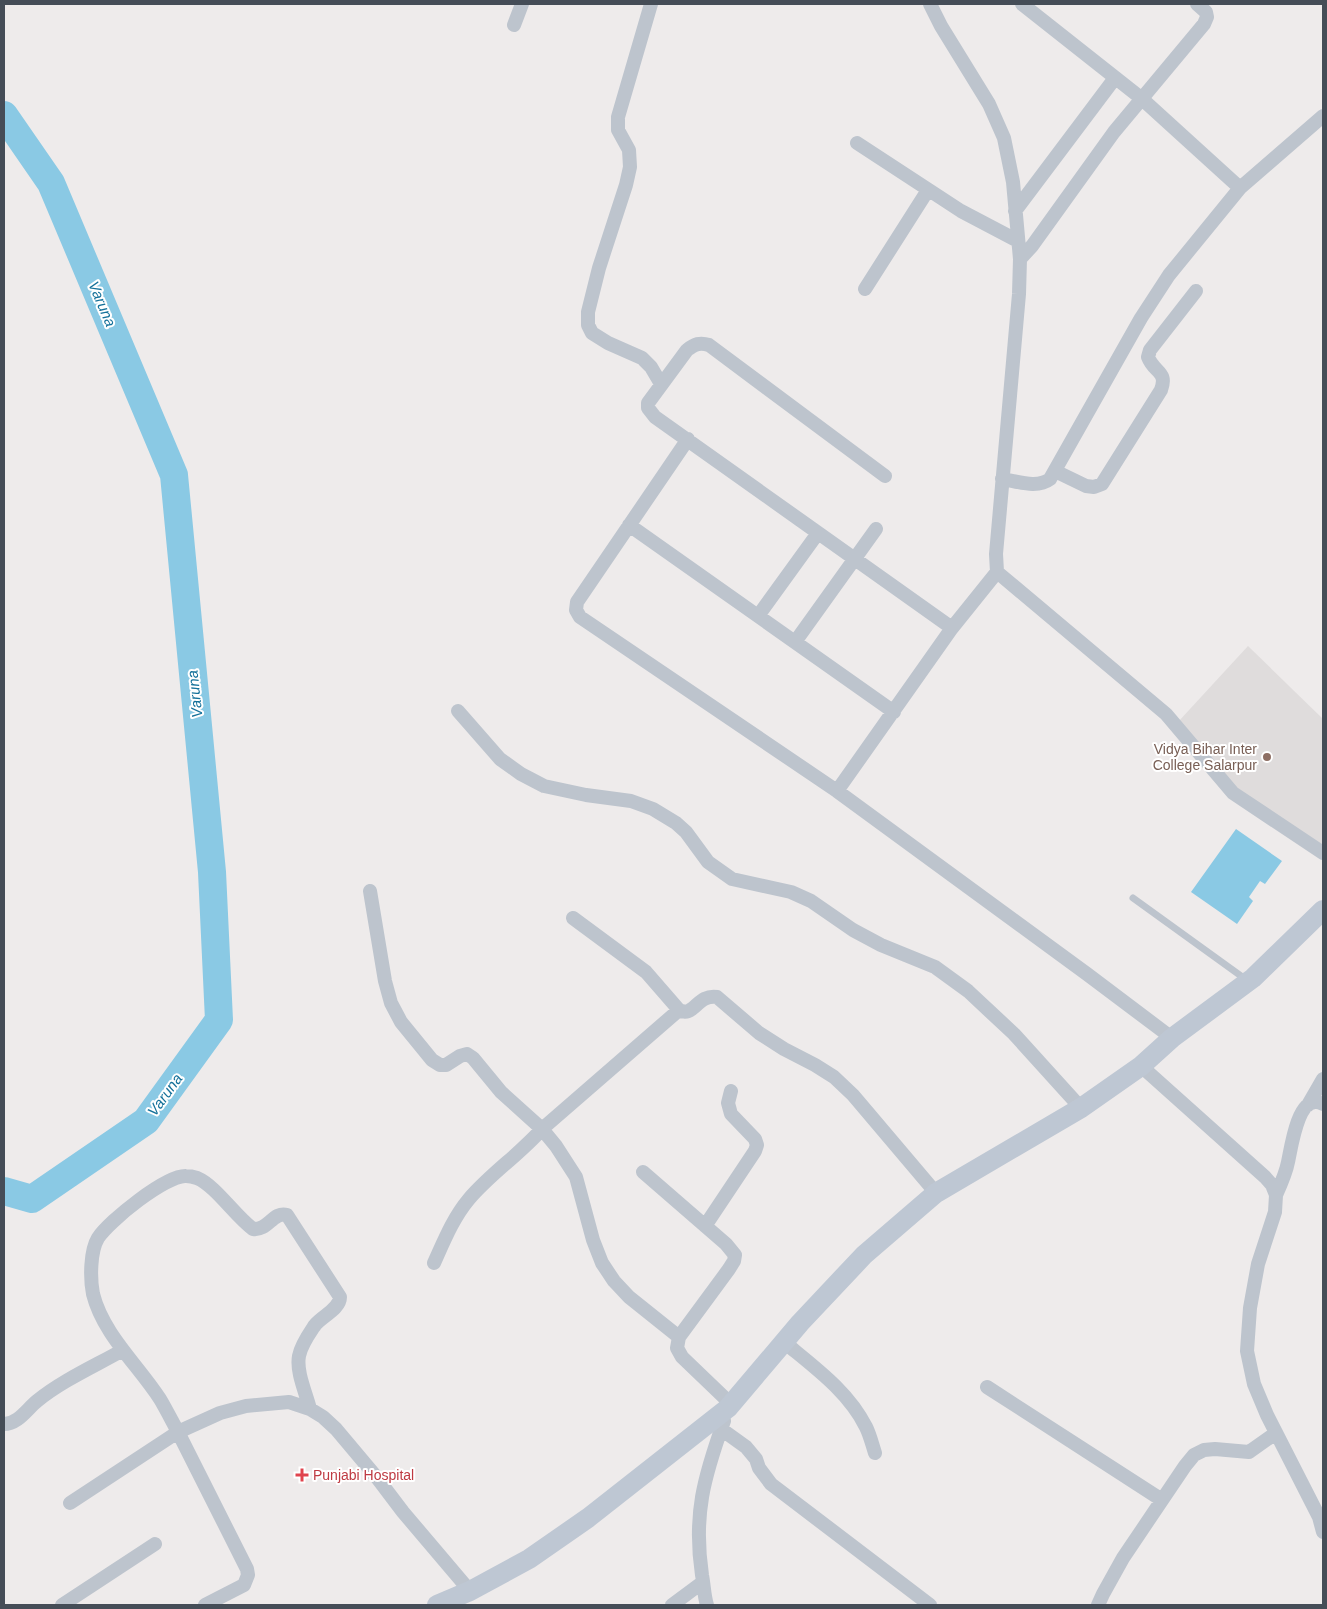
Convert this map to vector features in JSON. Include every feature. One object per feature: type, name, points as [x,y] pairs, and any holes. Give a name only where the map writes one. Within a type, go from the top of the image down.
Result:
[{"type":"street","points":[[514,25],[522,4]]},
{"type":"street","points":[[650,4],[618,117],[618,130],[629,150],[630,168],[599,268],[588,312],[588,325],[592,333],[608,343],[642,358],[651,367],[661,384]]},
{"type":"street","points":[[837,791],[952,628],[997,572],[996,554],[1019,294],[1020,259],[1013,182],[1004,138],[989,104],[941,26],[930,4]]},
{"type":"street","points":[[1022,4],[1141,98],[1240,188]]},
{"type":"street","points":[[1020,259],[1032,246],[1094,159],[1141,98],[1204,24],[1207,17],[1206,12],[1197,4]]},
{"type":"street","points":[[1015,211],[1116,78]]},
{"type":"street","points":[[1002,479],[1037,484],[1044,483],[1050,479],[1141,318],[1193,244],[1240,188],[1321,121]]},
{"type":"street","points":[[857,143],[961,211],[1018,241]]},
{"type":"street","points":[[865,289],[928,190]]},
{"type":"street","points":[[1055,471],[1086,486],[1094,487],[1102,484],[1161,390],[1164,381],[1162,375],[1151,364],[1148,357],[1150,350],[1196,291]]},
{"type":"street","points":[[884,476],[709,345],[702,343],[694,344],[687,350],[648,403],[648,408],[655,416],[952,628]]},
{"type":"street","points":[[688,439],[577,602],[576,610],[580,617],[837,791],[1172,1038]]},
{"type":"street","points":[[629,525],[894,712]]},
{"type":"street","points":[[795,642],[876,529]]},
{"type":"street","points":[[758,616],[818,533]]},
{"type":"street","points":[[997,572],[1166,714],[1233,793],[1323,853]]},
{"type":"street","points":[[458,711],[500,759],[521,774],[544,786],[577,794],[631,800],[653,809],[676,823],[686,832],[708,862],[732,878],[791,892],[811,901],[840,922],[881,945],[935,967],[968,991],[1014,1034],[1081,1108]]},
{"type":"street","points":[[370,892],[385,981],[391,1003],[401,1022],[432,1060],[440,1065],[446,1065],[467,1054],[473,1058],[501,1092],[542,1129],[556,1146],[576,1177],[593,1240],[602,1262],[614,1281],[629,1297],[679,1337]]},
{"type":"street","points":[[437,1605],[470,1591],[529,1559],[588,1518],[730,1406],[800,1322],[864,1255],[936,1193],[1081,1108],[1141,1066],[1172,1038],[1248,981],[1323,910]]},
{"type":"street","points":[[573,918],[646,972],[679,1010],[684,1013],[688,1012],[703,999],[710,996],[717,997],[759,1033],[834,1077],[853,1095],[936,1193]]},
{"type":"street","points":[[434,1263],[453,1223],[468,1201],[497,1171],[542,1129],[679,1010]]},
{"type":"street","points":[[1141,1066],[1265,1177],[1272,1185],[1276,1195]]},
{"type":"street","points":[[1323,1080],[1294,1128],[1284,1177],[1276,1195],[1275,1212],[1256,1273],[1250,1308],[1248,1351],[1254,1384],[1276,1433],[1319,1516],[1323,1532]]},
{"type":"street","points":[[705,1226],[755,1151],[757,1145],[756,1139],[732,1114],[728,1104],[731,1091]]},
{"type":"street","points":[[1308,1104],[1315,1102],[1323,1104]]},
{"type":"street","points":[[643,1172],[732,1250],[735,1255],[734,1261],[679,1337],[678,1348],[682,1357],[730,1406]]},
{"type":"street","points":[[205,1605],[244,1584],[248,1575],[247,1569],[159,1398],[102,1318],[93,1293],[91,1265],[97,1240],[112,1221],[148,1193],[168,1181],[185,1175],[197,1178],[210,1187],[253,1229],[259,1230],[282,1214],[288,1215],[340,1297],[336,1307],[316,1325],[299,1355],[298,1367],[310,1408]]},
{"type":"street","points":[[784,1342],[841,1391],[864,1423],[875,1453]]},
{"type":"street","points":[[4,1424],[9,1424],[18,1419],[28,1408],[53,1390],[123,1350]]},
{"type":"street","points":[[987,1387],[1162,1500]]},
{"type":"street","points":[[70,1503],[178,1432],[220,1413],[246,1406],[289,1402],[310,1408],[336,1429],[470,1591]]},
{"type":"street","points":[[708,1605],[703,1582],[698,1532],[700,1508],[710,1461],[730,1406]]},
{"type":"street","points":[[721,1429],[746,1447],[772,1484],[930,1605]]},
{"type":"street","points":[[1098,1605],[1116,1570],[1194,1455],[1204,1450],[1216,1449],[1249,1452],[1276,1433]]},
{"type":"street","points":[[62,1605],[155,1544]]},
{"type":"street","points":[[672,1605],[703,1582]]},
{"type":"lane","points":[[1133,898],[1248,981]]},
{"type":"shaded area","name":"Vidya Bihar Inter College Salarpur","points":[[1248,646],[1323,719],[1323,846],[1241,792],[1178,722]]},
{"type":"water","points":[[1236,829],[1282,861],[1265,884],[1260,881],[1249,897],[1253,901],[1237,924],[1191,892]]},
{"type":"waterway","name":"Varuna","points":[[4,115],[51,183],[174,475],[212,872],[219,1020],[146,1121],[32,1199],[4,1191]]},
{"type":"place","name":"Vidya Bihar Inter College Salarpur","points":[[1267,757]]},
{"type":"place","name":"Punjabi Hospital","points":[[302,1475]]}]
